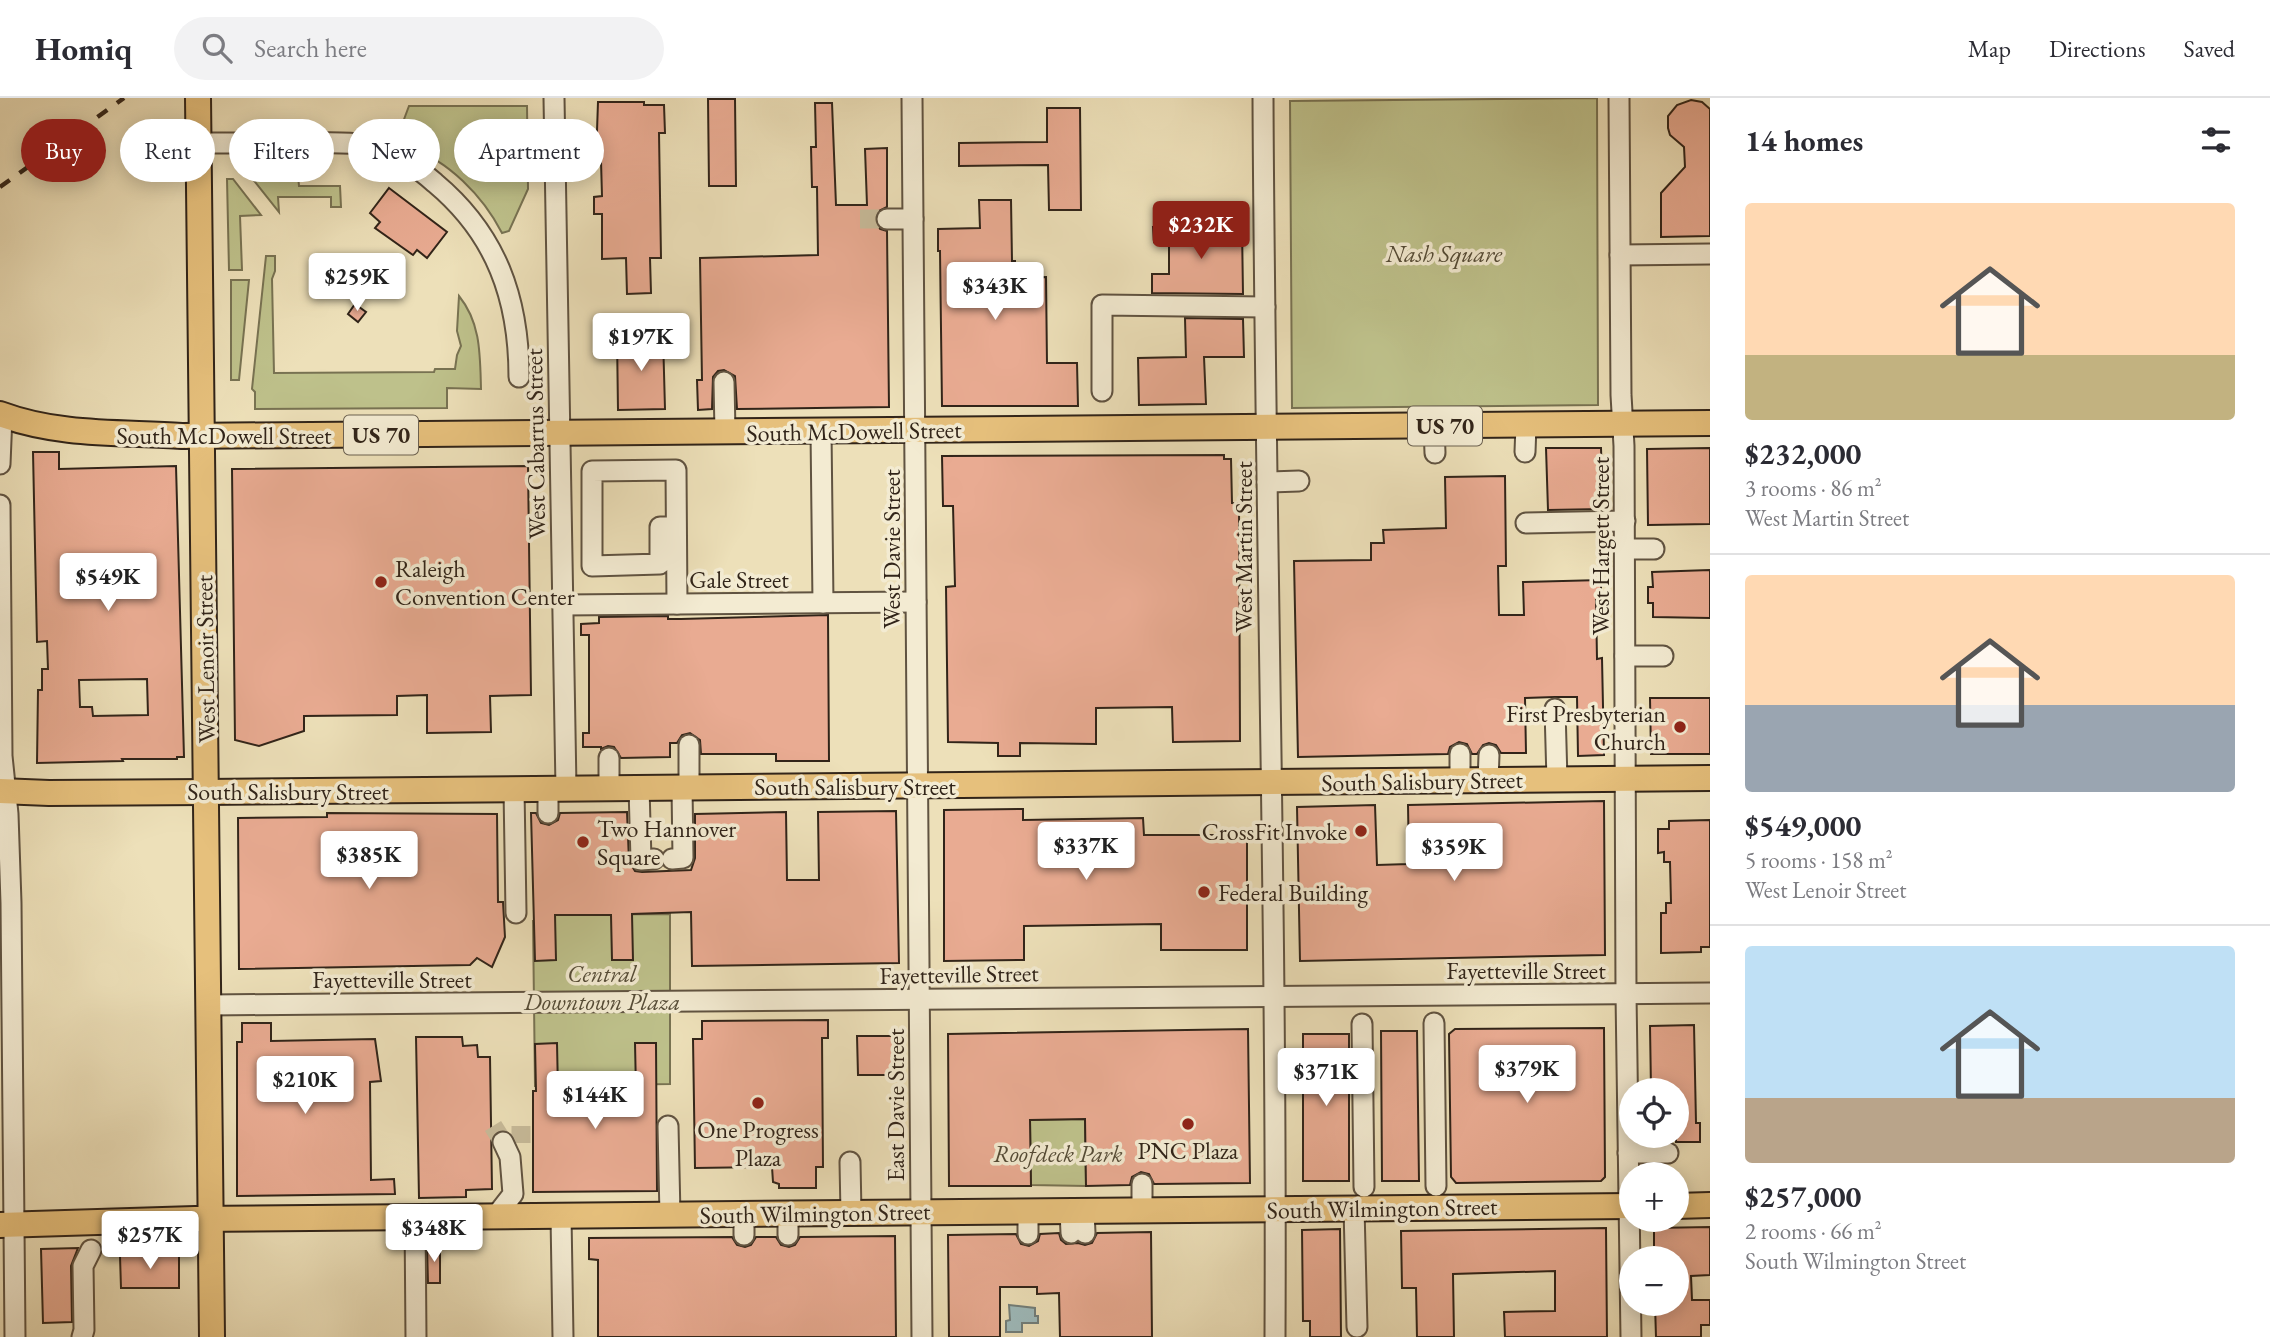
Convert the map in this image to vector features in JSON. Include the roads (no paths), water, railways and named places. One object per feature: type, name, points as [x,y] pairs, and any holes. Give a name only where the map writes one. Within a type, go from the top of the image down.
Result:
[{"type":"main road","name":"West Lenoir Street","points":[[198,98],[198,119]]},
{"type":"main road","name":"West Lenoir Street","points":[[199,182],[212,1337]]},
{"type":"main road","name":"South McDowell Street","points":[[1,414],[34,425],[89,433],[202,436],[1710,423]]},
{"type":"main road","name":"South Salisbury Street","points":[[3,791],[514,789],[554,797],[608,788],[1710,778]]},
{"type":"main road","name":"South Wilmington Street","points":[[7,1225],[415,1217],[480,1223],[551,1216],[670,1214],[744,1225],[786,1224],[850,1213],[920,1213],[1028,1223],[1078,1222],[1142,1210],[1275,1209],[1359,1198],[1619,1206]]},
{"type":"main road","points":[[1689,1206],[1710,1205]]},
{"type":"street","name":"West Cabarrus Street","points":[[554,98],[563,605],[554,797]]},
{"type":"street","name":"West Davie Street","points":[[912,98],[919,999]]},
{"type":"street","name":"West Martin Street","points":[[1263,98],[1276,1337]]},
{"type":"street","name":"West Hargett Street","points":[[1619,98],[1625,521],[1628,1162]]},
{"type":"street","points":[[215,143],[349,143],[382,149],[413,164],[468,214],[488,244],[506,280],[515,315],[519,377]]},
{"type":"street","points":[[887,219],[913,219]]},
{"type":"street","points":[[1620,255],[1710,254]]},
{"type":"street","points":[[1102,391],[1102,305],[1265,307]]},
{"type":"street","points":[[724,382],[725,432]]},
{"type":"street","points":[[0,464],[1,414]]},
{"type":"street","points":[[1525,452],[1526,425]]},
{"type":"street","points":[[1434,426],[1435,453]]},
{"type":"street","points":[[821,431],[823,603]]},
{"type":"street","points":[[676,527],[660,527],[660,564],[592,566],[592,471],[676,470],[677,604]]},
{"type":"street","points":[[1267,482],[1300,481]]},
{"type":"street","points":[[0,505],[2,756],[3,791],[9,820],[6,966],[12,1009],[6,1047],[7,1225],[15,1337]]},
{"type":"street","points":[[1526,523],[1625,521]]},
{"type":"street","points":[[1625,549],[1654,549]]},
{"type":"street","name":"Gale Street","points":[[563,605],[607,608],[677,604],[916,602]]},
{"type":"street","points":[[1625,656],[1663,656]]},
{"type":"street","points":[[1555,709],[1557,780]]},
{"type":"street","points":[[639,788],[641,860],[683,858],[689,745]]},
{"type":"street","points":[[1457,754],[1457,781]]},
{"type":"street","points":[[1492,755],[1492,781]]},
{"type":"street","points":[[608,788],[609,758]]},
{"type":"street","points":[[514,789],[516,913]]},
{"type":"street","name":"Fayetteville Street","points":[[209,1005],[1710,993]]},
{"type":"street","name":"East Davie Street","points":[[919,999],[922,1337]]},
{"type":"street","points":[[1433,1023],[1436,1186]]},
{"type":"street","points":[[1357,1327],[1362,1024]]},
{"type":"street","points":[[668,1126],[670,1214]]},
{"type":"street","points":[[480,1223],[513,1194],[510,1157],[512,1142],[524,1202],[551,1216],[563,1337]]},
{"type":"street","points":[[1628,1153],[1668,1153]]},
{"type":"street","points":[[850,1163],[850,1213]]},
{"type":"street","points":[[1142,1184],[1142,1210]]},
{"type":"street","points":[[415,1217],[416,1337]]},
{"type":"street","name":"West Hargett Street","points":[[1630,1232],[1631,1337]]},
{"type":"street","points":[[84,1335],[83,1266],[91,1250]]},
{"type":"water","points":[[1009,1305],[1035,1308],[1038,1323],[1022,1323],[1022,1332],[1006,1332],[1006,1321],[1010,1320]]},
{"type":"tunnel","points":[[860,219],[887,219]]},
{"type":"tunnel","points":[[493,1126],[503,1142]]},
{"type":"tunnel","points":[[521,1126],[521,1143]]},
{"type":"railway","points":[[0,187],[124,98]]},
{"type":"place","name":"Raleigh Convention Center","points":[[381,582]]},
{"type":"place","name":"First Presbyterian Church","points":[[1680,727]]},
{"type":"place","name":"CrossFit Invoke","points":[[1361,831]]},
{"type":"place","name":"Two Hannover Square","points":[[583,842]]},
{"type":"place","name":"Federal Building","points":[[1204,892]]},
{"type":"place","name":"One Progress Plaza","points":[[758,1103]]},
{"type":"place","name":"PNC Plaza","points":[[1188,1124]]},
{"type":"park label","name":"Nash Square","points":[[1444,253]]},
{"type":"park label","name":"Central Downtown Plaza","points":[[602,987]]},
{"type":"park label","name":"Roofdeck Park","points":[[1058,1153]]}]
